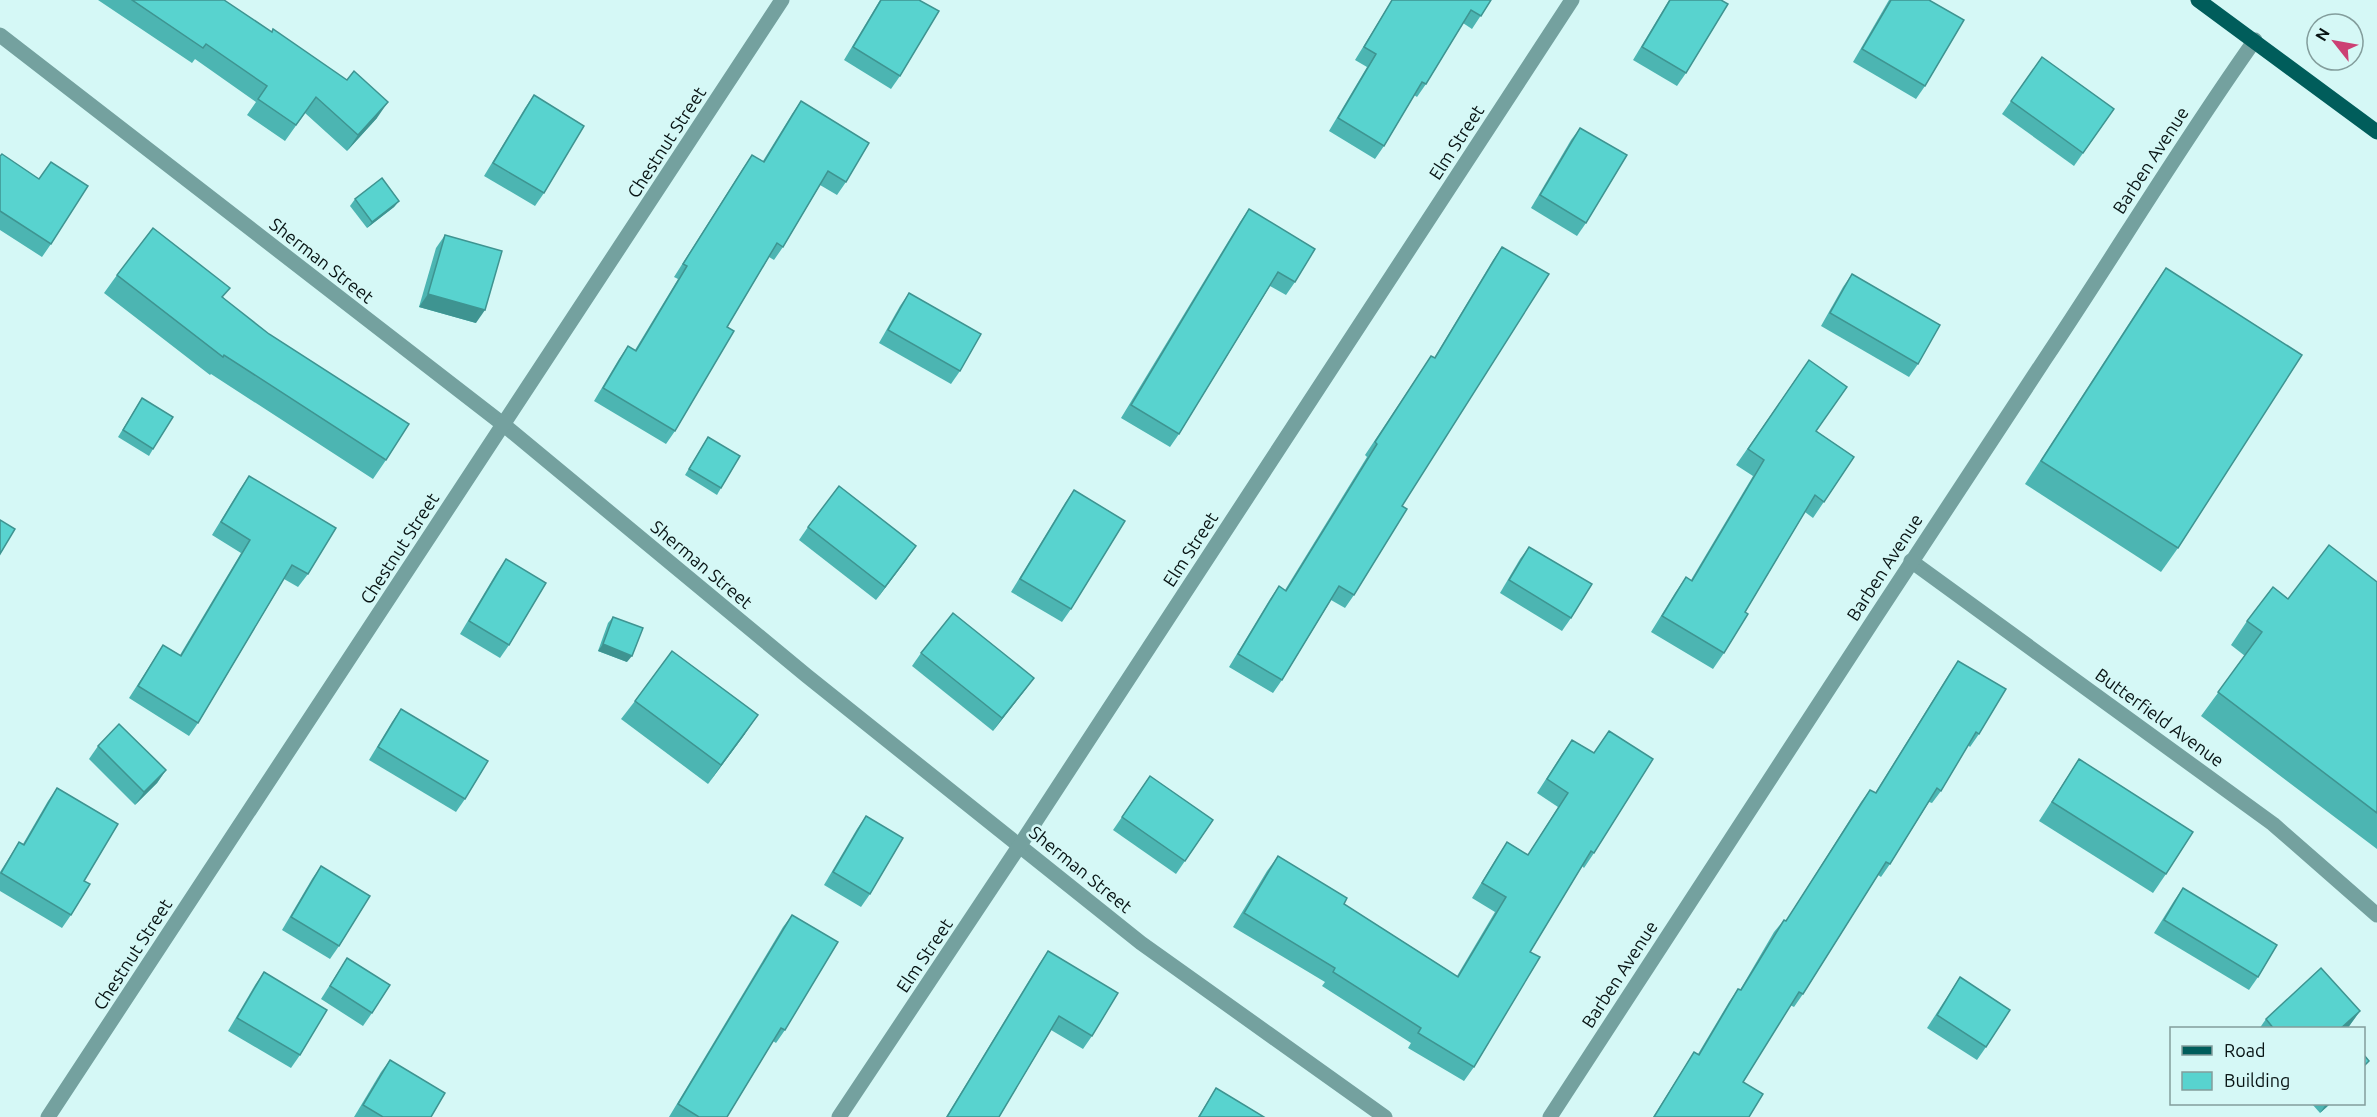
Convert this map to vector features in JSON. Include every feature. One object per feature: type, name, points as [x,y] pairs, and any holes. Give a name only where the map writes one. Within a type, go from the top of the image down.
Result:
[{"type":"main road","points":[[2198,0],[2377,132]]},
{"type":"street","name":"Chestnut Street","points":[[48,1117],[782,0]]},
{"type":"street","name":"Elm Street","points":[[839,1117],[1020,845],[1572,0]]},
{"type":"street","name":"Sherman Street","points":[[0,35],[504,425],[807,676],[1141,943],[1385,1117]]},
{"type":"street","name":"Barben Avenue","points":[[1550,1117],[1911,561],[2198,123],[2255,40]]},
{"type":"street","name":"Butterfield Avenue","points":[[1911,561],[2272,824],[2377,915]]},
{"type":"building","points":[[132,0],[224,0],[272,32],[273,29],[347,80],[354,71],[388,102],[358,135],[316,97],[296,125],[258,99],[267,86],[206,44],[203,48]]},
{"type":"building","points":[[881,0],[919,0],[939,11],[900,76],[853,47]]},
{"type":"building","points":[[1392,0],[1491,0],[1481,16],[1471,10],[1426,84],[1422,82],[1384,146],[1338,118],[1376,54],[1364,47]]},
{"type":"building","points":[[1670,0],[1721,0],[1728,4],[1686,73],[1642,47]]},
{"type":"building","points":[[1891,0],[1929,0],[1964,20],[1925,86],[1862,49]]},
{"type":"building","points":[[2042,57],[2114,109],[2083,153],[2011,101]]},
{"type":"building","points":[[534,95],[584,126],[544,193],[493,163]]},
{"type":"building","points":[[801,101],[869,143],[846,182],[828,171],[783,247],[777,243],[727,327],[734,331],[675,431],[603,388],[628,346],[636,351],[687,266],[683,264],[752,155],[764,162]]},
{"type":"building","points":[[1580,128],[1627,155],[1586,223],[1540,195]]},
{"type":"building","points":[[2,154],[39,179],[51,162],[88,186],[51,244],[0,211],[0,156]]},
{"type":"building","points":[[382,178],[399,201],[372,222],[355,199]]},
{"type":"building","points":[[1249,209],[1315,249],[1295,282],[1278,272],[1179,434],[1131,405]]},
{"type":"building","points":[[153,228],[230,288],[222,297],[269,334],[409,424],[386,460],[224,355],[223,357],[117,275]]},
{"type":"building","points":[[445,235],[502,251],[485,310],[428,294]]},
{"type":"building","points":[[1502,247],[1549,274],[1402,506],[1407,509],[1354,595],[1339,586],[1282,680],[1238,654],[1279,586],[1286,591],[1377,444],[1375,442],[1431,356],[1435,358]]},
{"type":"building","points":[[2166,268],[2302,355],[2178,548],[2041,461]]},
{"type":"building","points":[[1852,274],[1940,325],[1918,364],[1830,313]]},
{"type":"building","points":[[909,293],[981,334],[960,371],[888,330]]},
{"type":"building","points":[[1809,360],[1847,387],[1816,431],[1854,457],[1824,502],[1815,495],[1745,612],[1748,614],[1724,653],[1662,616],[1686,577],[1692,581],[1764,460],[1748,449]]},
{"type":"building","points":[[142,398],[173,417],[153,449],[123,430]]},
{"type":"building","points":[[708,437],[740,456],[721,488],[689,469]]},
{"type":"building","points":[[249,476],[336,528],[308,574],[292,565],[198,723],[138,686],[163,645],[181,656],[250,540],[221,522]]},
{"type":"building","points":[[839,486],[916,546],[885,587],[808,527]]},
{"type":"building","points":[[1074,490],[1125,521],[1071,609],[1020,579]]},
{"type":"building","points":[[0,520],[15,529],[0,554]]},
{"type":"building","points":[[2329,545],[2377,582],[2377,813],[2218,692],[2262,632],[2247,621],[2273,587],[2288,599]]},
{"type":"building","points":[[1529,547],[1592,584],[1571,618],[1509,580]]},
{"type":"building","points":[[506,559],[546,583],[509,645],[469,621]]},
{"type":"building","points":[[953,613],[1034,678],[1002,718],[921,653]]},
{"type":"building","points":[[613,617],[643,628],[632,656],[603,644]]},
{"type":"building","points":[[672,651],[758,715],[721,765],[635,701]]},
{"type":"building","points":[[1958,661],[2006,689],[1979,734],[1976,732],[1941,791],[1937,788],[1890,864],[1886,862],[1803,994],[1799,992],[1743,1082],[1763,1094],[1749,1117],[1654,1117],[1694,1052],[1699,1055],[1738,989],[1741,990],[1784,920],[1786,921],[1870,790],[1876,793]]},
{"type":"building","points":[[401,709],[488,761],[465,799],[378,747]]},
{"type":"building","points":[[119,724],[166,770],[144,792],[98,746]]},
{"type":"building","points":[[1609,731],[1653,759],[1594,853],[1591,851],[1530,952],[1540,957],[1474,1067],[1418,1033],[1421,1028],[1333,972],[1335,968],[1244,913],[1278,856],[1347,898],[1344,904],[1458,977],[1506,897],[1482,883],[1507,842],[1528,855],[1568,793],[1547,779],[1572,740],[1594,753]]},
{"type":"building","points":[[2079,759],[2193,832],[2166,874],[2052,802]]},
{"type":"building","points":[[1150,776],[1213,820],[1185,861],[1122,817]]},
{"type":"building","points":[[57,788],[118,824],[84,881],[90,884],[71,915],[1,873],[19,842],[24,845]]},
{"type":"building","points":[[866,816],[903,838],[870,894],[833,872]]},
{"type":"building","points":[[321,866],[370,896],[339,946],[291,917]]},
{"type":"building","points":[[2183,888],[2277,945],[2258,977],[2164,920]]},
{"type":"building","points":[[792,915],[838,942],[785,1030],[781,1028],[727,1117],[699,1117],[678,1104]]},
{"type":"building","points":[[1048,951],[1118,993],[1092,1036],[1059,1016],[999,1117],[947,1117]]},
{"type":"building","points":[[347,958],[390,985],[372,1013],[330,986]]},
{"type":"building","points":[[2321,968],[2360,1011],[2342,1027],[2272,1027],[2266,1019]]},
{"type":"building","points":[[264,972],[327,1010],[300,1055],[237,1018]]},
{"type":"building","points":[[1960,977],[2010,1010],[1986,1047],[1937,1015]]},
{"type":"building","points":[[390,1060],[445,1093],[431,1117],[383,1117],[363,1105]]},
{"type":"building","points":[[1216,1088],[1264,1117],[1199,1117]]}]
